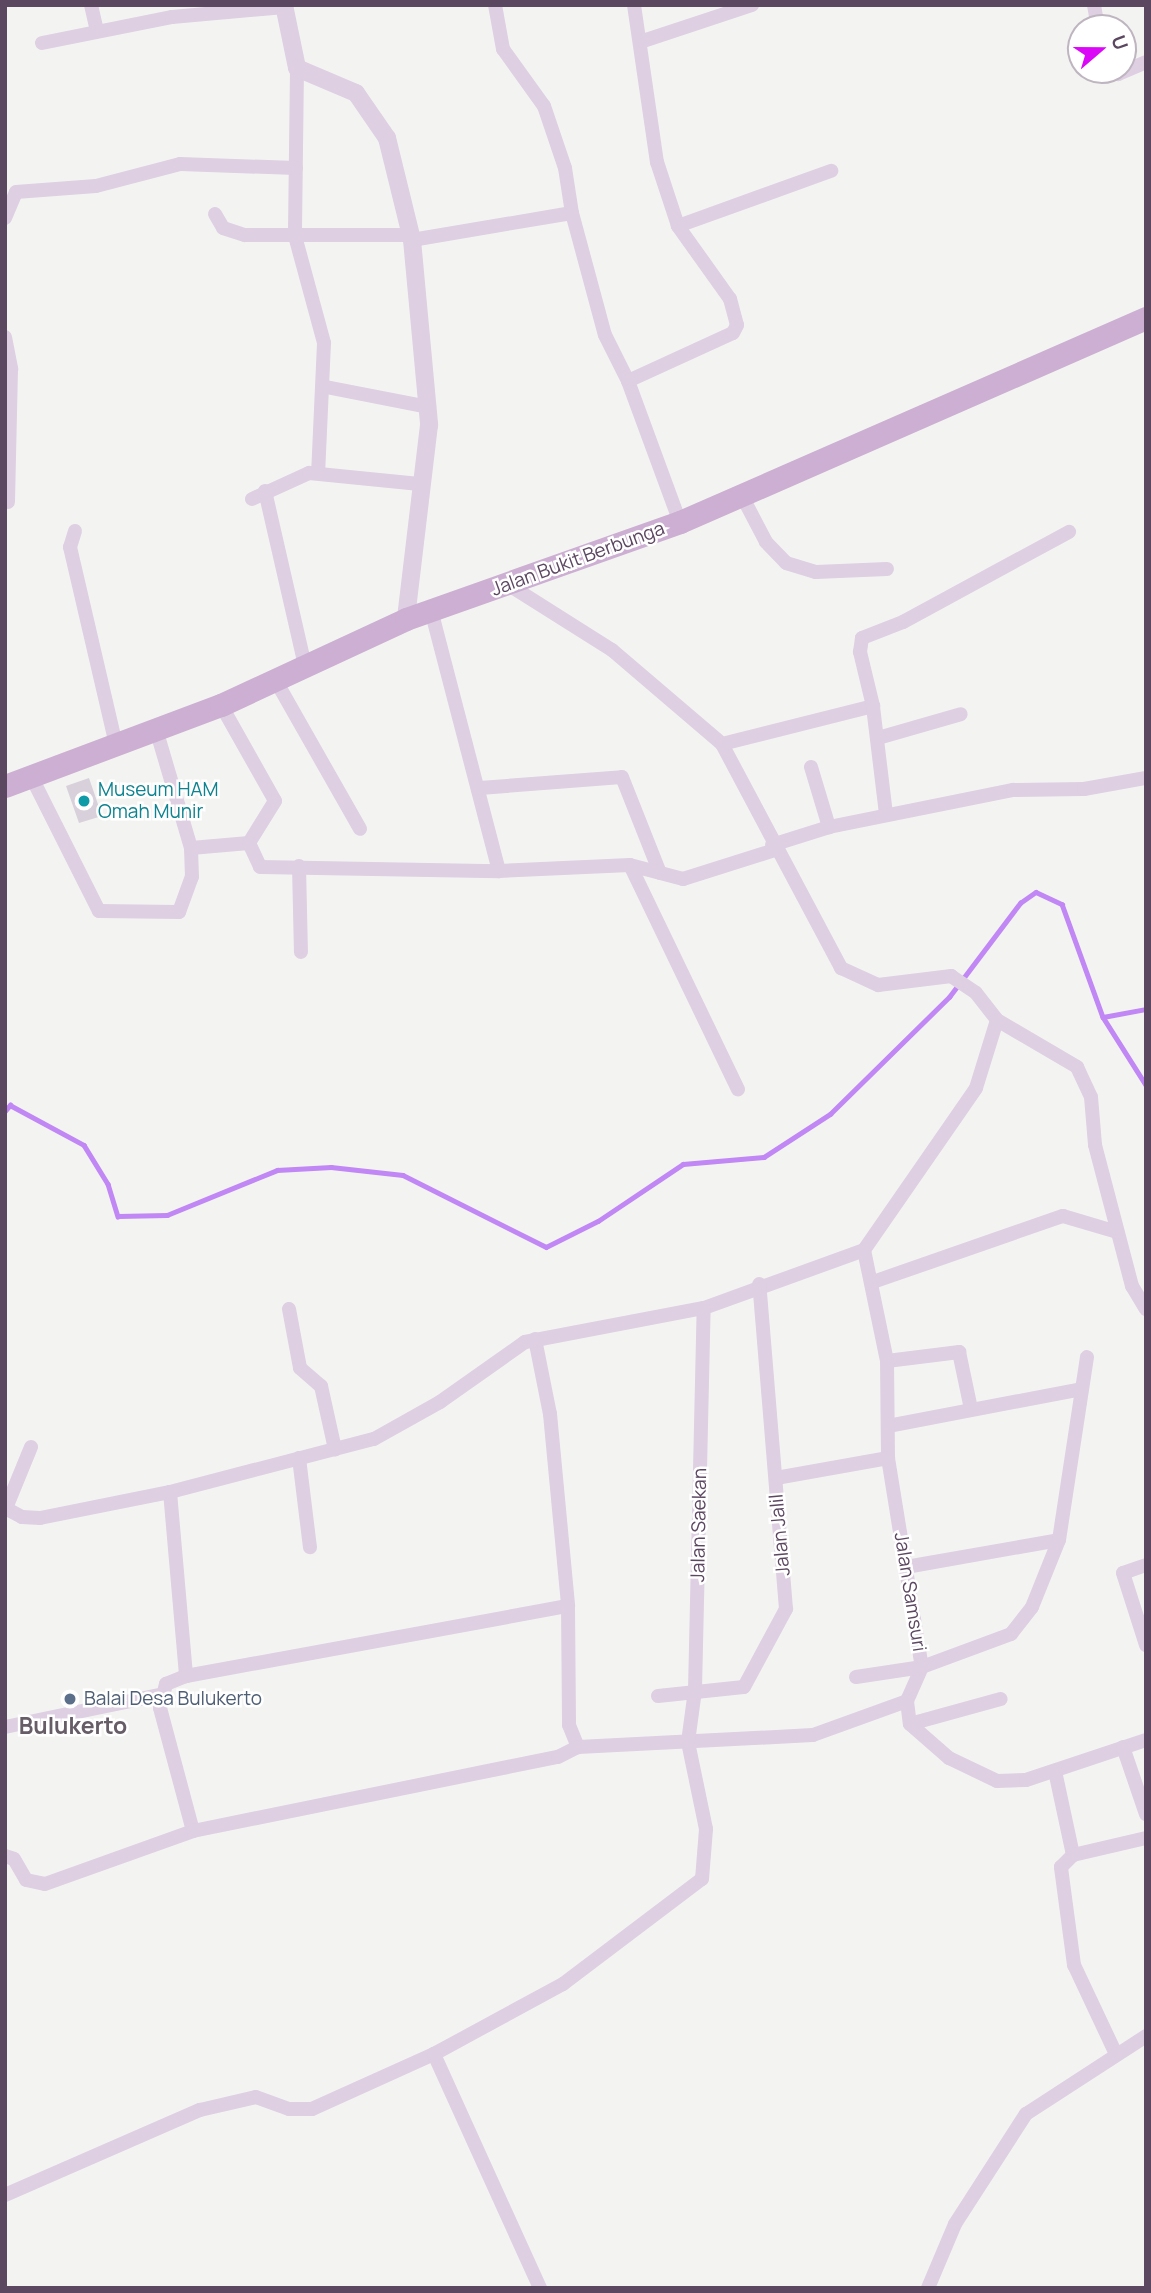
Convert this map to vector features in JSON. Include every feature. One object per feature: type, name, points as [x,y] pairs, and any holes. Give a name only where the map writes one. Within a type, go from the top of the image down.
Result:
[{"type":"main road","name":"Jalan Bukit Berbunga","points":[[5,786],[115,741],[220,705],[406,619],[509,585],[680,522],[1146,318]]},
{"type":"street","points":[[91,5],[97,30]]},
{"type":"street","points":[[495,5],[503,49],[544,106],[565,168],[572,213],[605,334],[628,380],[680,522]]},
{"type":"street","points":[[628,380],[733,333],[737,325],[730,299],[678,226],[657,162],[643,41],[634,5]]},
{"type":"street","points":[[643,41],[752,5]]},
{"type":"street","points":[[43,43],[97,30],[285,6],[297,68],[295,236],[319,309],[326,387],[318,473]]},
{"type":"street","points":[[297,68],[361,98],[391,150],[411,237],[429,407],[406,619]]},
{"type":"street","points":[[5,218],[11,192],[96,186],[180,164],[296,168]]},
{"type":"street","points":[[678,226],[831,171]]},
{"type":"street","points":[[215,214],[228,231],[295,236],[411,237],[572,213]]},
{"type":"street","points":[[5,337],[11,369],[8,502]]},
{"type":"street","points":[[326,387],[429,407]]},
{"type":"street","points":[[251,499],[286,480],[318,473],[419,484]]},
{"type":"street","points":[[265,491],[305,666]]},
{"type":"street","points":[[742,496],[766,542],[786,563],[816,572],[887,569]]},
{"type":"street","points":[[75,531],[71,547],[115,741]]},
{"type":"street","points":[[886,814],[873,706],[860,652],[862,638],[903,622],[1069,532]]},
{"type":"street","points":[[509,585],[612,650],[722,744],[835,963],[849,975],[877,985],[951,976],[976,993],[997,1020],[1071,1061],[1087,1084],[1095,1145],[1117,1232],[1132,1286],[1146,1309]]},
{"type":"street","points":[[430,610],[480,788],[499,871]]},
{"type":"street","points":[[276,681],[360,829]]},
{"type":"street","points":[[220,705],[275,801],[249,842]]},
{"type":"street","points":[[722,744],[873,706]]},
{"type":"street","points":[[878,738],[961,713]]},
{"type":"street","points":[[31,776],[101,912],[182,910],[192,877],[191,848],[155,726]]},
{"type":"street","points":[[811,767],[829,827]]},
{"type":"street","points":[[480,788],[622,777],[660,873]]},
{"type":"street","points":[[249,842],[260,867],[499,871],[630,865],[688,879],[829,827],[886,814],[1013,790],[1084,789],[1146,778]]},
{"type":"street","points":[[191,848],[249,842]]},
{"type":"street","points":[[630,865],[738,1089]]},
{"type":"street","points":[[299,866],[301,953]]},
{"type":"street","points":[[31,1447],[6,1508],[40,1518],[170,1492],[386,1434],[506,1352],[536,1339],[704,1308],[759,1284],[864,1250],[976,1088],[997,1020]]},
{"type":"street","points":[[873,1282],[1063,1216],[1117,1232]]},
{"type":"street","name":"Jalan Samsuri","points":[[864,1250],[873,1282],[887,1361],[888,1458],[922,1667],[907,1701]]},
{"type":"street","name":"Jalan Jalil","points":[[658,1696],[695,1690],[735,1690],[748,1684],[784,1618],[776,1478],[759,1284]]},
{"type":"street","name":"Jalan Saekan","points":[[5,2195],[200,2110],[256,2098],[289,2109],[312,2109],[434,2054],[563,1984],[702,1879],[708,1848],[688,1742],[695,1690],[704,1308]]},
{"type":"street","points":[[289,1309],[300,1368],[321,1386],[335,1449]]},
{"type":"street","points":[[536,1339],[550,1414],[568,1606],[569,1725],[578,1747]]},
{"type":"street","points":[[887,1361],[959,1352],[971,1409]]},
{"type":"street","points":[[856,1677],[922,1667],[1011,1634],[1032,1607],[1059,1540],[1087,1357]]},
{"type":"street","points":[[888,1426],[1082,1389]]},
{"type":"street","points":[[299,1458],[310,1546]]},
{"type":"street","points":[[776,1478],[888,1458]]},
{"type":"street","points":[[170,1492],[186,1676]]},
{"type":"street","points":[[906,1567],[1059,1540]]},
{"type":"street","points":[[1146,1565],[1123,1573],[1146,1645]]},
{"type":"street","points":[[5,1727],[159,1695],[166,1684],[186,1676],[568,1606]]},
{"type":"street","points":[[159,1695],[194,1831]]},
{"type":"street","points":[[910,1724],[1001,1699]]},
{"type":"street","points":[[5,1856],[16,1861],[26,1880],[45,1884],[194,1831],[558,1757],[578,1747],[816,1734],[907,1701],[910,1724],[949,1758],[997,1781],[1055,1771],[1146,1740]]},
{"type":"street","points":[[1124,1747],[1146,1814]]},
{"type":"street","points":[[1055,1771],[1073,1855]]},
{"type":"street","points":[[1115,2052],[1074,1965],[1065,1924],[1061,1867],[1073,1855],[1146,1838]]},
{"type":"street","points":[[928,2288],[955,2224],[1026,2114],[1115,2052],[1146,2036]]},
{"type":"street","points":[[434,2054],[540,2288]]},
{"type":"building","name":"Museum HAM Omah Munir","points":[[89,778],[102,816],[79,823],[66,786]]},
{"type":"waterway","points":[[5,1111],[10,1105],[84,1145],[108,1184],[118,1216],[167,1215],[277,1170],[331,1167],[403,1175],[546,1247],[598,1221],[683,1164],[764,1157],[830,1114],[949,997],[1020,903],[1036,892],[1062,904],[1103,1017],[1146,1085]]},
{"type":"waterway","points":[[1103,1017],[1146,1009]]},
{"type":"place","name":"Museum HAM Omah Munir","points":[[84,801]]},
{"type":"place","name":"Balai Desa Bulukerto","points":[[70,1699]]},
{"type":"district","name":"Bulukerto","points":[[73,1725]]}]
